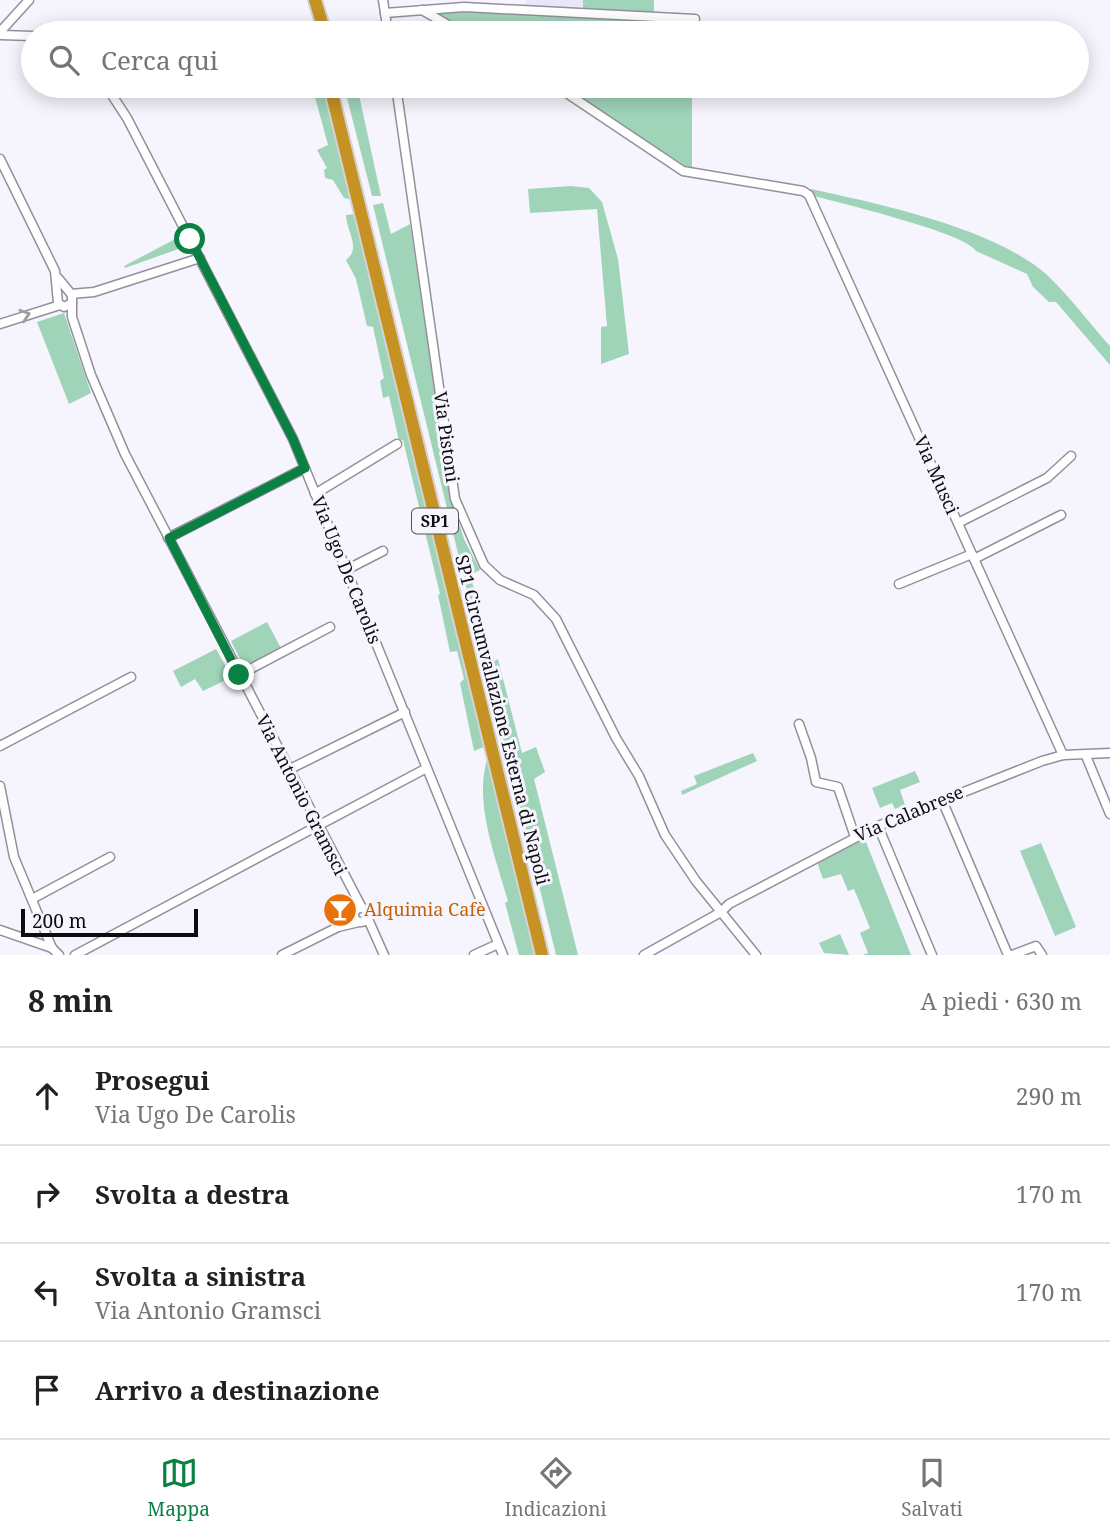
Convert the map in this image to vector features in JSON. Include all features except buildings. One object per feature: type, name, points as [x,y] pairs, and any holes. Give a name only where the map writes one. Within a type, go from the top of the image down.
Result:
[{"type":"highway","points":[[309,2],[314,21]]},
{"type":"highway","points":[[309,2],[319,21]]},
{"type":"highway","name":"SP1 Circumvallazione Esterna di Napoli","points":[[333,98],[542,955]]},
{"type":"highway","name":"SP1 Circumvallazione Esterna di Napoli","points":[[342,98],[550,955]]},
{"type":"street","points":[[0,33],[29,0]]},
{"type":"street","points":[[383,0],[386,21]]},
{"type":"street","points":[[385,13],[527,9],[582,15],[695,19]]},
{"type":"street","points":[[422,10],[441,21]]},
{"type":"street","points":[[0,33],[21,35]]},
{"type":"street","name":"Via Ugo De Carolis","points":[[114,98],[127,118],[293,439],[503,955]]},
{"type":"street","name":"Via Pistoni","points":[[398,98],[455,499],[465,527],[484,565],[500,580],[534,595],[556,619],[616,738],[639,776],[665,835],[756,955]]},
{"type":"street","name":"Via Musci","points":[[574,98],[682,170],[803,191],[809,195],[1063,755]]},
{"type":"street","name":"Via Antonio Gramsci","points":[[0,159],[35,225],[58,278],[108,417],[352,893],[357,911]]},
{"type":"street","points":[[0,324],[82,294],[200,258]]},
{"type":"street","points":[[315,494],[397,444]]},
{"type":"street","points":[[958,523],[1046,478],[1071,456]]},
{"type":"street","points":[[169,538],[305,468]]},
{"type":"street","points":[[899,584],[973,556],[1061,515]]},
{"type":"street","points":[[346,570],[383,551]]},
{"type":"street","points":[[239,675],[330,627]]},
{"type":"street","points":[[0,746],[131,677]]},
{"type":"street","points":[[288,770],[405,712]]},
{"type":"street","points":[[799,724],[811,758],[814,779],[818,784],[838,787],[855,837]]},
{"type":"street","name":"Via Calabrese","points":[[644,955],[721,912],[729,904],[878,826],[1063,755],[1110,753]]},
{"type":"street","points":[[1086,756],[1110,814]]},
{"type":"street","points":[[75,955],[423,770]]},
{"type":"street","points":[[0,786],[14,857],[52,948],[59,955]]},
{"type":"street","points":[[942,800],[1010,955],[1036,946],[1042,955]]},
{"type":"street","points":[[878,826],[932,955]]},
{"type":"street","points":[[32,899],[110,857]]},
{"type":"street","points":[[357,911],[375,934],[384,955]]},
{"type":"street","points":[[282,955],[338,927],[363,921],[368,912],[357,911],[338,927]]},
{"type":"street","points":[[0,930],[52,948]]},
{"type":"street","points":[[474,955],[498,944]]},
{"type":"street","points":[[41,955],[52,948]]},
{"type":"shaded area","points":[[527,0],[583,0],[583,13],[525,7]]},
{"type":"green space","points":[[583,0],[654,0],[654,15],[583,13]]},
{"type":"green space","points":[[498,10],[599,19],[661,21],[447,21],[432,12]]},
{"type":"green space","points":[[315,98],[329,98],[353,200],[344,198],[333,180],[325,178],[324,170],[327,168],[317,150],[328,145]]},
{"type":"green space","points":[[347,98],[360,98],[381,196],[372,196]]},
{"type":"green space","points":[[580,98],[692,98],[692,170]]},
{"type":"green space","points":[[571,186],[589,188],[602,202],[618,259],[629,354],[601,364],[601,327],[607,326],[597,209],[530,213],[528,189]]},
{"type":"green space","points":[[811,189],[934,220],[997,243],[1024,258],[1054,282],[1110,346],[1110,365],[1056,302],[1049,302],[1033,287],[1027,274],[950,236],[901,219],[814,196]]},
{"type":"green space","points":[[383,203],[391,234],[410,224],[452,500],[464,539],[480,570],[470,575],[494,661],[498,659],[522,753],[536,747],[545,772],[534,779],[578,955],[556,955],[373,205]]},
{"type":"green space","points":[[357,214],[486,746],[474,751],[460,683],[464,679],[457,651],[450,652],[438,595],[440,594],[403,440],[399,441],[389,396],[383,398],[380,381],[384,378],[373,327],[367,326],[356,279],[346,260],[351,255],[353,245],[346,215]]},
{"type":"green space","points":[[179,237],[184,247],[125,268],[124,266]]},
{"type":"green space","points":[[64,313],[91,393],[69,404],[37,322]]},
{"type":"green space","points":[[267,622],[282,650],[245,669],[231,641]]},
{"type":"green space","points":[[216,649],[232,677],[203,691],[195,679],[181,687],[173,671]]},
{"type":"green space","points":[[753,753],[757,761],[682,795],[681,791],[697,784],[694,776]]},
{"type":"green space","points":[[488,757],[537,955],[519,955],[505,903],[508,901],[484,810],[484,774]]},
{"type":"green space","points":[[915,771],[920,782],[900,790],[905,805],[895,809],[892,803],[880,808],[872,788]]},
{"type":"green space","points":[[864,837],[911,955],[863,955],[868,953],[860,933],[870,928],[854,889],[848,891],[841,874],[823,879],[817,862]]},
{"type":"green space","points":[[1041,843],[1076,927],[1055,936],[1020,851]]},
{"type":"green space","points":[[840,934],[849,955],[824,953],[819,943]]},
{"type":"place","name":"Alquimia Cafè","points":[[340,910]]},
{"type":"route","points":[[190,239],[293,439],[305,468],[169,538],[239,675]]}]
